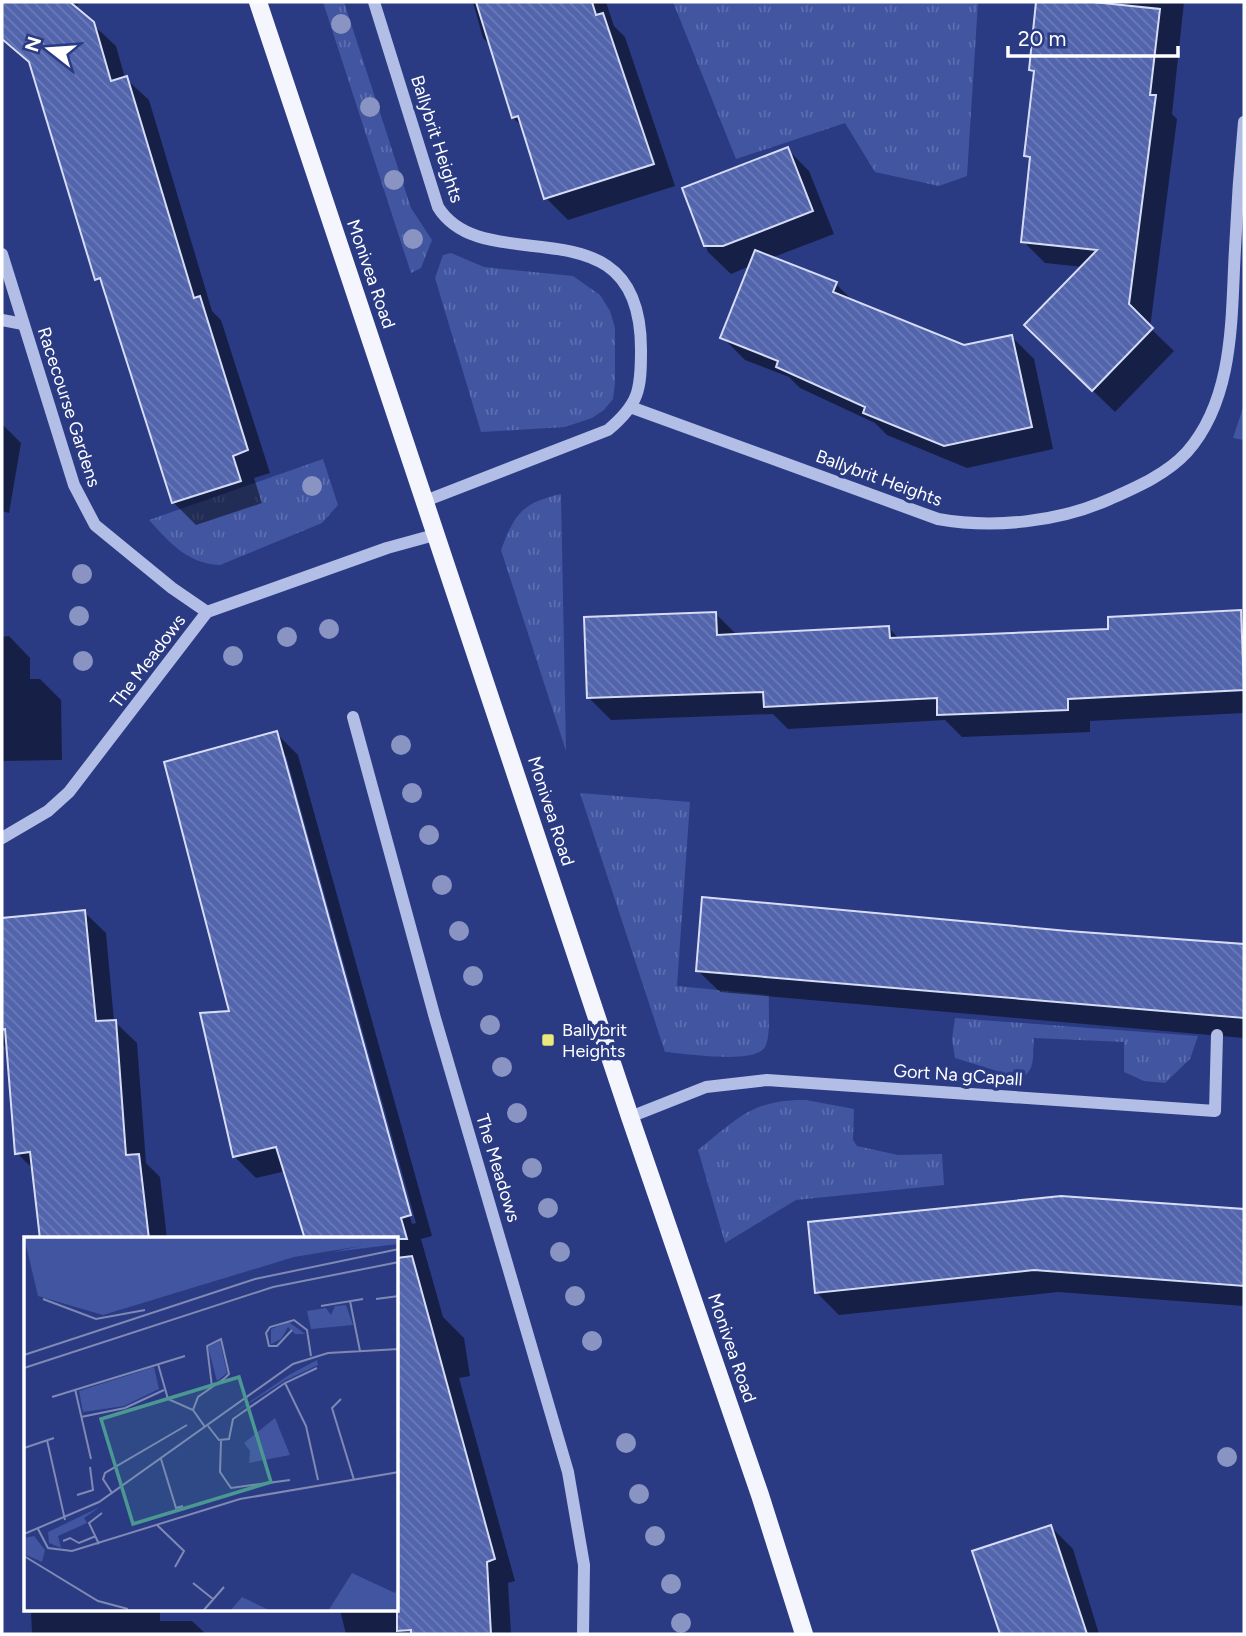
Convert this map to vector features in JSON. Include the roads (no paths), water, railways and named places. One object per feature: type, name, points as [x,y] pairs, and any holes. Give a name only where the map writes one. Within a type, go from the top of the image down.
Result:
[{"type":"main road","name":"Monivea Road","points":[[258,2],[438,534],[630,1117],[760,1495],[804,1634]]},
{"type":"street","name":"Ballybrit Heights","points":[[374,2],[438,207],[445,218],[473,235],[590,257],[625,283],[633,298],[642,340],[642,376],[632,408],[938,519],[964,524],[1019,522],[1077,511],[1115,497],[1154,478],[1185,453],[1214,405],[1230,341],[1244,122]]},
{"type":"street","name":"Racecourse Gardens","points":[[2,254],[74,485],[95,525],[172,588],[207,612]]},
{"type":"street","name":"Racecourse Gardens","points":[[2,320],[23,324]]},
{"type":"street","points":[[425,501],[608,430],[632,408]]},
{"type":"street","name":"The Meadows","points":[[2,838],[48,810],[69,792],[207,612],[387,548],[438,534]]},
{"type":"street","name":"The Meadows","points":[[353,717],[435,1018],[568,1472],[584,1565],[583,1634]]},
{"type":"street","name":"Gort Na gCapall","points":[[630,1117],[706,1087],[767,1080],[1214,1111],[1217,1035]]},
{"type":"place","name":"Ballybrit Heights","points":[[548,1040]]}]
